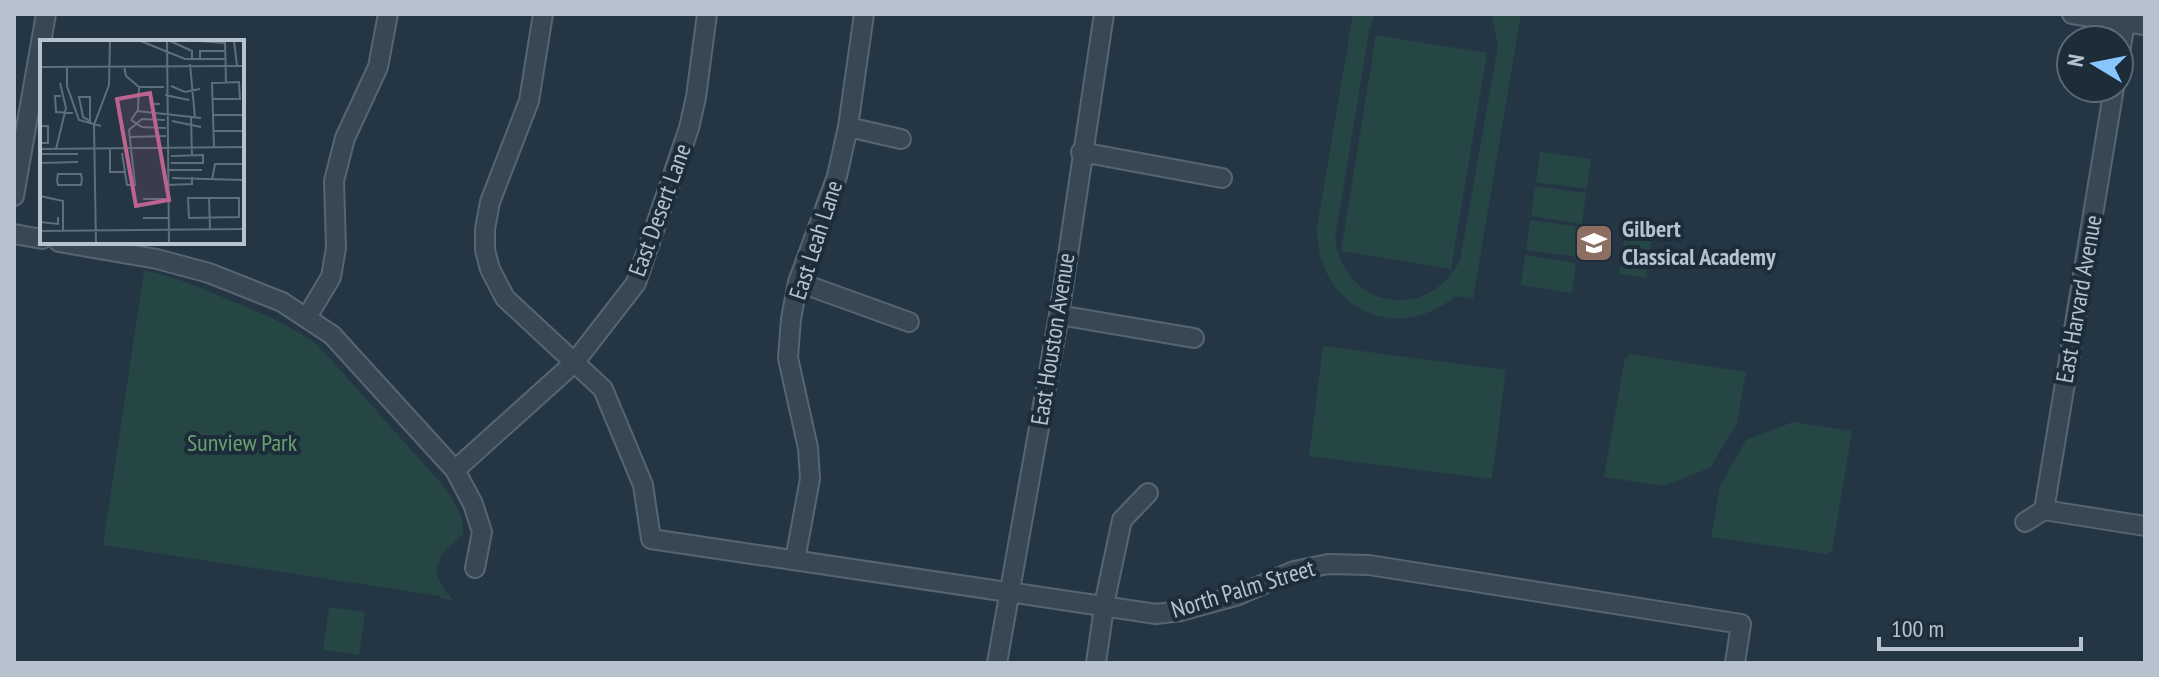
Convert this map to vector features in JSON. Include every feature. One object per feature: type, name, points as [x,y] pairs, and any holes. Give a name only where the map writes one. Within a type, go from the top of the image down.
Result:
[{"type":"street","points":[[41,40],[46,14]]},
{"type":"street","points":[[307,317],[331,277],[336,248],[334,181],[345,138],[378,67],[388,14]]},
{"type":"street","points":[[543,14],[529,101],[490,202],[485,250],[490,269],[505,298],[574,363]]},
{"type":"street","name":"East Desert Lane","points":[[455,470],[574,363],[636,283],[689,128],[707,14]]},
{"type":"street","name":"East Leah Lane","points":[[795,560],[810,479],[808,448],[788,358],[798,282],[837,176],[848,127],[864,14]]},
{"type":"street","name":"East Houston Avenue","points":[[997,663],[1059,315],[1104,14]]},
{"type":"street","points":[[2072,14],[2145,25]]},
{"type":"street","points":[[14,196],[40,48]]},
{"type":"street","name":"East Harvard Avenue","points":[[2044,510],[2111,104]]},
{"type":"street","points":[[848,127],[901,139]]},
{"type":"street","points":[[1081,152],[1222,178]]},
{"type":"street","points":[[14,234],[40,239]]},
{"type":"street","points":[[84,244],[158,250],[282,302],[332,335],[455,470],[473,504],[482,532],[475,568]]},
{"type":"street","points":[[798,282],[909,322]]},
{"type":"street","points":[[1059,315],[1194,338]]},
{"type":"street","name":"North Palm Street","points":[[574,363],[603,389],[643,485],[651,539],[1156,614],[1181,611],[1236,596],[1294,571],[1328,564],[1355,565],[1741,624],[1735,663]]},
{"type":"street","points":[[1096,663],[1122,520],[1148,493]]},
{"type":"street","points":[[2025,522],[2044,510],[2145,526]]},
{"type":"green space","points":[[1353,14],[1375,14],[1369,32],[1335,239],[1342,263],[1354,281],[1371,293],[1389,299],[1409,299],[1428,293],[1446,280],[1460,260],[1498,46],[1492,14],[1521,14],[1473,299],[1456,296],[1432,311],[1408,318],[1384,317],[1362,310],[1344,297],[1329,278],[1320,255],[1317,227]]},
{"type":"green space","points":[[1376,35],[1487,53],[1451,269],[1341,251]]},
{"type":"green space","points":[[1540,152],[1591,159],[1587,189],[1536,182]]},
{"type":"green space","points":[[1535,186],[1586,193],[1582,224],[1531,216]]},
{"type":"green space","points":[[1530,220],[1581,227],[1577,257],[1526,250]]},
{"type":"green space","points":[[1626,226],[1653,230],[1646,278],[1619,274]]},
{"type":"green space","points":[[1525,255],[1576,263],[1572,293],[1521,285]]},
{"type":"green space","name":"Sunview Park","points":[[144,271],[184,281],[247,307],[318,345],[447,490],[456,505],[463,534],[441,555],[436,572],[453,600],[103,545]]},
{"type":"green space","points":[[1323,346],[1506,370],[1492,479],[1309,456]]},
{"type":"green space","points":[[1630,354],[1746,372],[1737,423],[1710,468],[1663,486],[1604,477],[1625,358]]},
{"type":"green space","points":[[1793,422],[1852,431],[1832,551],[1827,554],[1711,537],[1720,486],[1746,440]]},
{"type":"green space","points":[[329,607],[365,612],[359,655],[323,650]]},
{"type":"place","name":"Gilbert Classical Academy","points":[[1594,243]]}]
